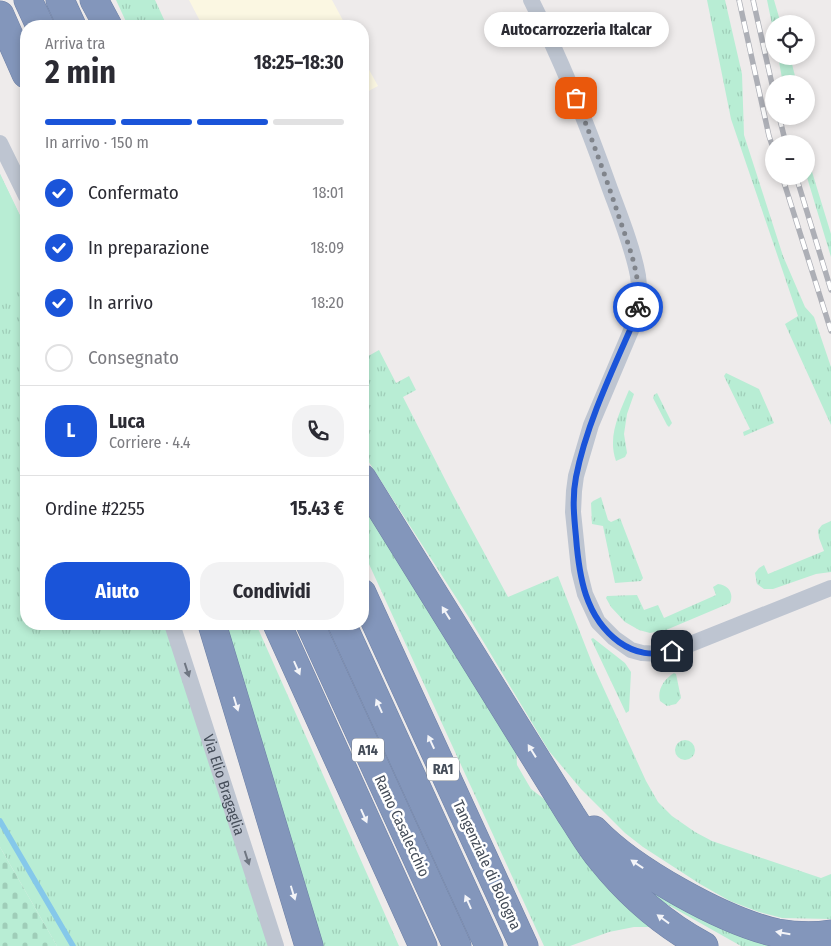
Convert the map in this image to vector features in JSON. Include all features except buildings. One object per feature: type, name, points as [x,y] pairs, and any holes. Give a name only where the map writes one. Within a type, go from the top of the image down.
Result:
[{"type":"highway","points":[[28,0],[37,20]]},
{"type":"highway","points":[[60,0],[69,20]]},
{"type":"highway","points":[[94,0],[104,20]]},
{"type":"highway","points":[[0,15],[20,61]]},
{"type":"highway","points":[[12,43],[20,64]]},
{"type":"highway","points":[[369,489],[601,859],[635,896],[656,914],[704,946]]},
{"type":"highway","name":"Tangenziale di Bologna","points":[[369,608],[524,946]]},
{"type":"highway","points":[[214,630],[309,946]]},
{"type":"highway","points":[[280,630],[423,946]]},
{"type":"highway","name":"Ramo Casalecchio","points":[[313,630],[457,946]]},
{"type":"highway","name":"Ramo Casalecchio","points":[[345,630],[488,946]]},
{"type":"highway","points":[[548,775],[587,822],[615,848],[660,880],[733,918],[770,930],[808,936],[831,934]]},
{"type":"street","points":[[531,0],[569,80],[614,202],[638,276],[638,309],[592,425],[576,476],[574,491],[573,512],[579,570],[585,594],[594,615],[605,630],[631,650],[660,654],[688,645],[831,588]]},
{"type":"street","points":[[0,143],[20,184]]},
{"type":"street","name":"Via Elio Bragaglia","points":[[174,630],[276,946]]},
{"type":"shaded area","points":[[189,0],[332,0],[343,20],[199,20]]},
{"type":"shaded area","points":[[369,70],[378,86],[369,91]]},
{"type":"green space","points":[[116,0],[155,0],[164,20],[125,20]]},
{"type":"green space","points":[[707,0],[725,0],[742,74],[744,135],[783,256],[805,307],[814,317],[831,367],[831,425],[785,324],[798,316],[731,119]]},
{"type":"green space","points":[[767,0],[774,0],[778,15],[770,15]]},
{"type":"green space","points":[[780,65],[792,65],[795,75],[781,75]]},
{"type":"green space","points":[[0,174],[20,216],[20,630],[168,630],[269,946],[57,946],[0,847]]},
{"type":"green space","points":[[0,174],[20,216],[20,279],[0,291]]},
{"type":"green space","points":[[815,182],[831,234],[831,257],[809,185],[815,185]]},
{"type":"green space","points":[[379,350],[396,383],[409,376],[416,390],[403,397],[508,597],[558,576],[592,663],[646,781],[658,802],[672,816],[712,841],[821,878],[831,874],[831,919],[782,918],[759,912],[730,901],[700,884],[625,833],[581,789],[549,751],[468,616],[369,462],[369,356]]},
{"type":"green space","points":[[726,373],[759,389],[774,423],[744,436],[743,432],[750,429],[724,376]]},
{"type":"green space","points":[[629,390],[634,394],[627,414],[624,434],[627,453],[625,457],[616,461],[613,442],[614,433]]},
{"type":"green space","points":[[657,393],[672,423],[669,427],[653,398]]},
{"type":"green space","points":[[601,497],[608,520],[611,522],[620,518],[643,578],[641,581],[615,583],[603,526],[592,524],[591,503]]},
{"type":"green space","points":[[369,511],[516,747],[517,765],[531,789],[552,805],[651,925],[650,927],[634,927],[609,932],[570,946],[544,946],[369,564]]},
{"type":"green space","points":[[831,521],[831,572],[816,574],[773,589],[764,589],[757,584],[755,573],[764,565],[768,574],[824,551],[818,530],[822,525]]},
{"type":"green space","points":[[718,584],[730,590],[730,603],[666,630],[650,633],[639,630],[625,622],[611,607],[606,598],[607,596],[637,595],[644,610],[658,605],[664,618],[716,595],[713,587]]},
{"type":"green space","points":[[226,630],[259,630],[399,946],[321,946]]},
{"type":"green space","points":[[593,638],[625,663],[631,672],[629,711],[626,713],[591,639]]},
{"type":"green space","points":[[674,673],[676,674],[681,698],[676,704],[667,706],[660,701],[660,689],[667,678]]},
{"type":"green space","points":[[685,740],[692,743],[695,750],[692,757],[685,760],[678,757],[675,750],[678,743]]},
{"type":"green space","points":[[0,847],[57,946],[0,946]]},
{"type":"green space","points":[[648,889],[791,946],[741,946],[661,901]]},
{"type":"waterway","points":[[0,821],[73,946]]},
{"type":"railway","points":[[739,0],[769,135]]},
{"type":"railway","points":[[753,0],[770,75]]},
{"type":"railway","points":[[781,125],[784,135]]},
{"type":"railway","points":[[785,185],[831,331]]},
{"type":"railway","points":[[799,185],[831,290]]},
{"type":"way so far","points":[[576,98],[603,169],[635,263],[638,276],[638,307]]},
{"type":"place","name":"Autocarrozzeria Italcar","points":[[576,98]]},
{"type":"route","points":[[638,307],[592,425],[576,476],[573,512],[579,570],[589,605],[598,622],[614,638],[631,650],[651,655],[672,651]]}]
